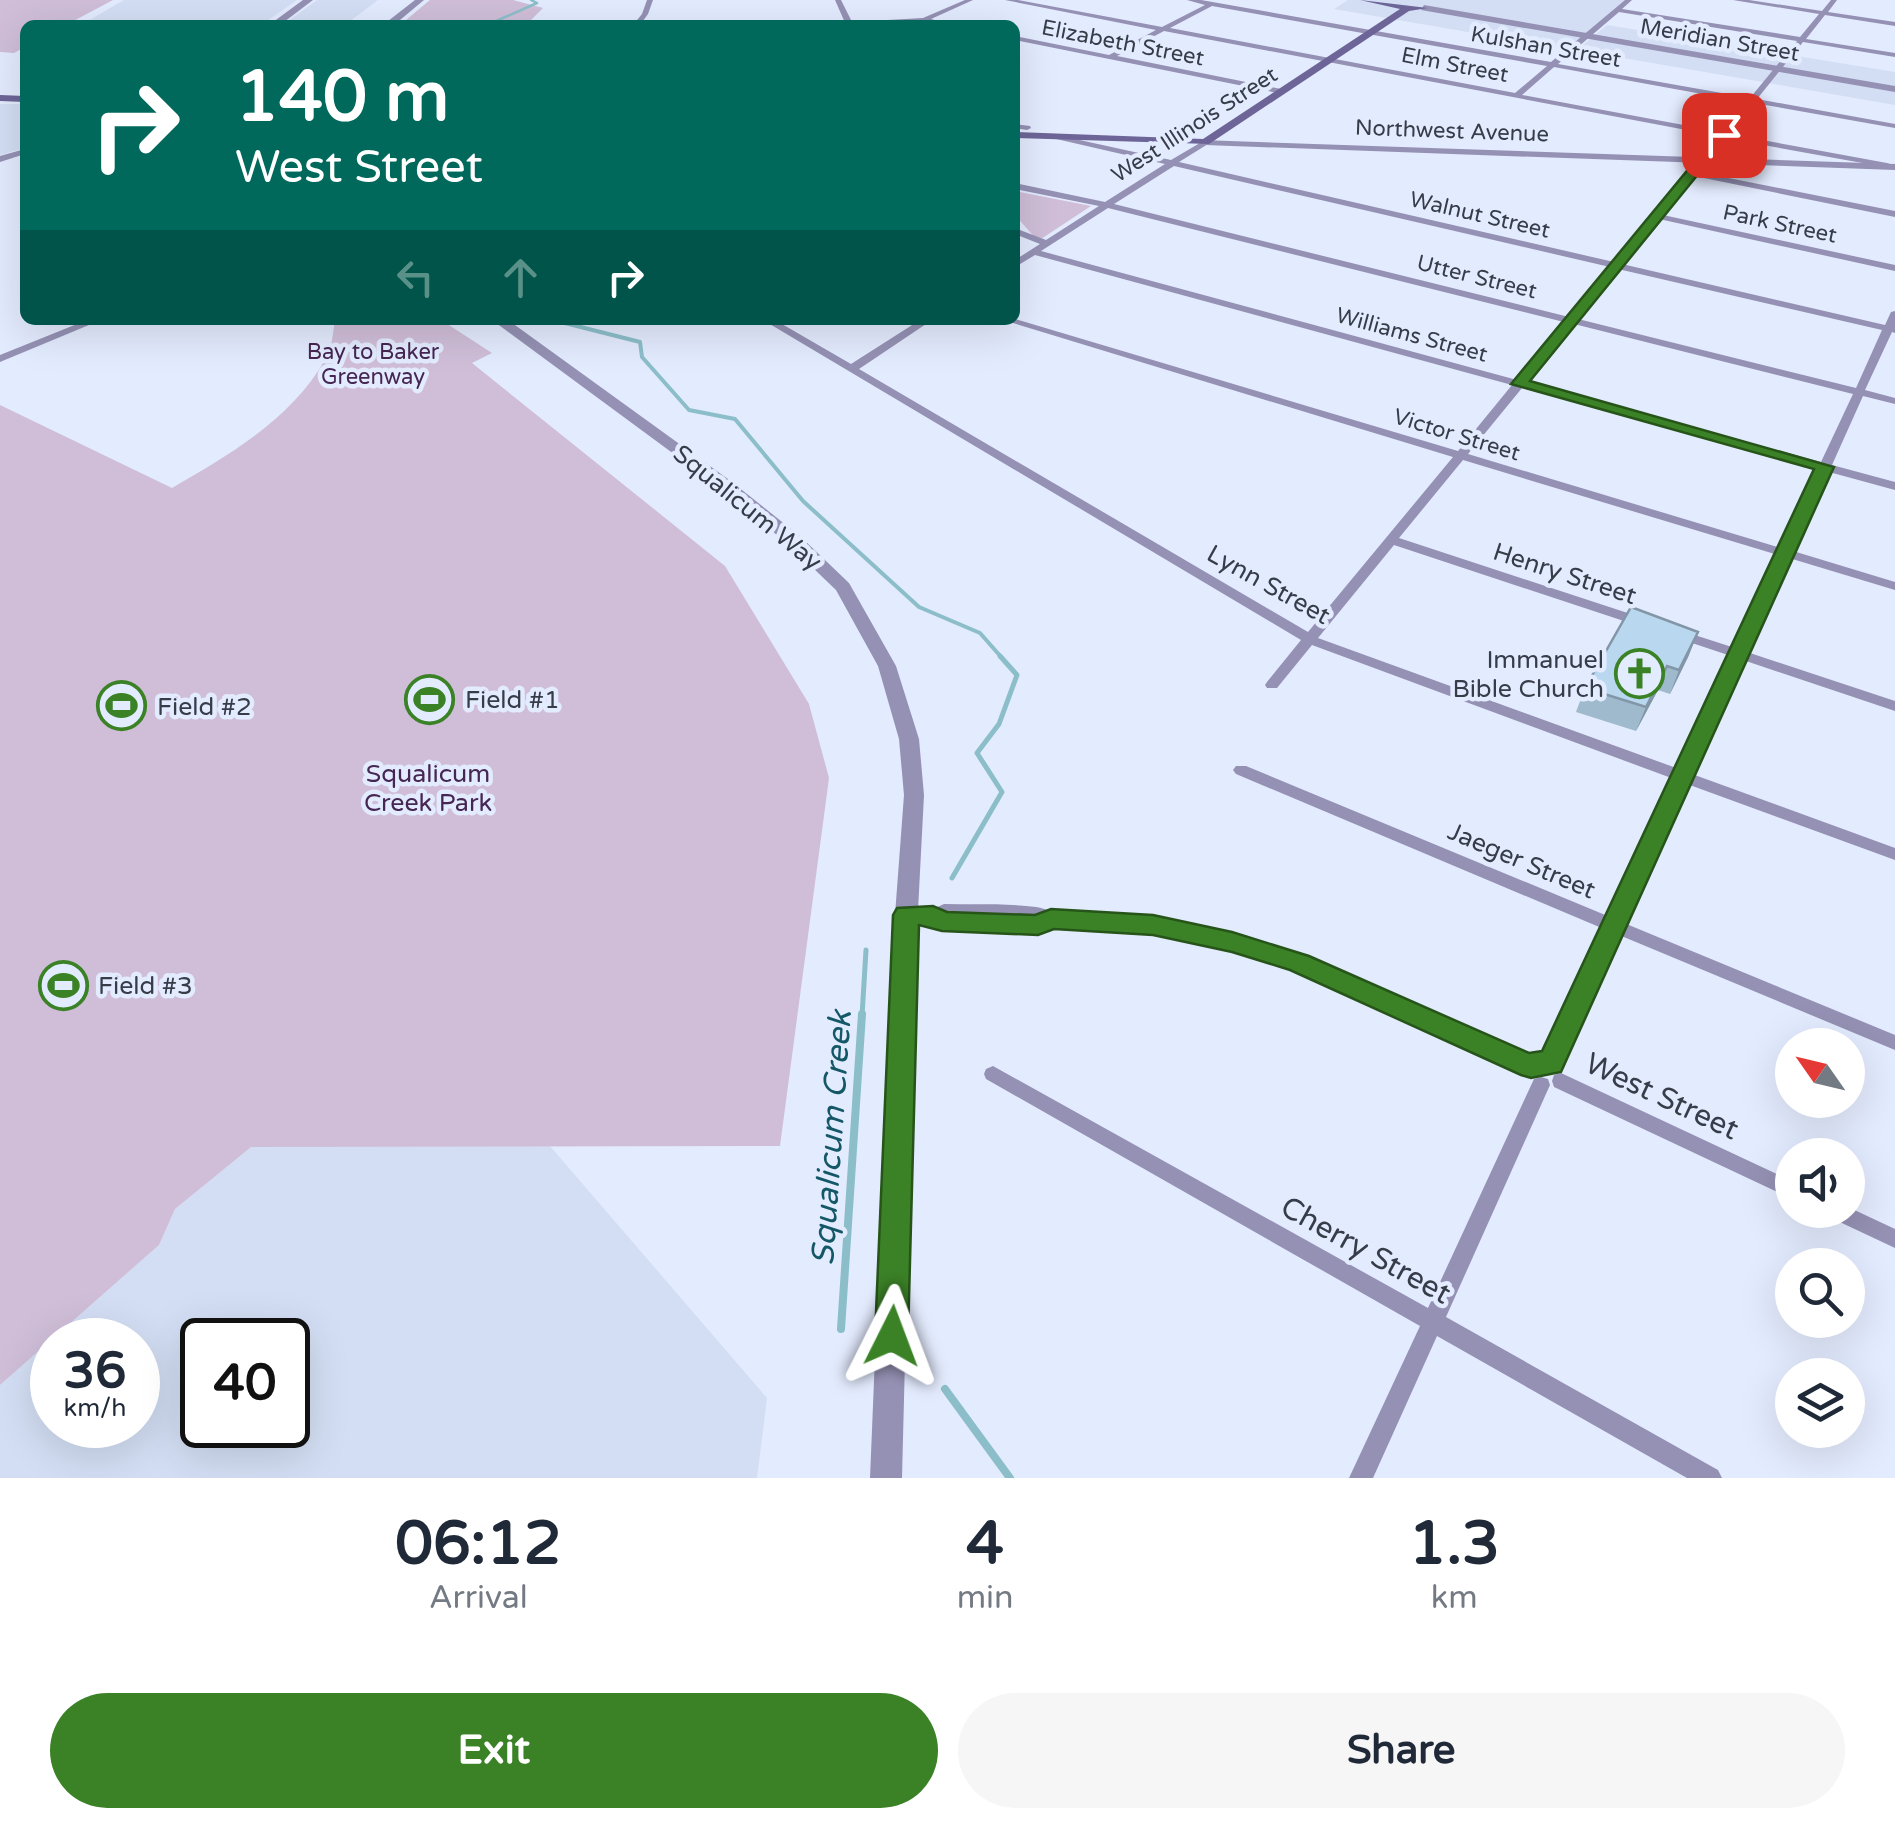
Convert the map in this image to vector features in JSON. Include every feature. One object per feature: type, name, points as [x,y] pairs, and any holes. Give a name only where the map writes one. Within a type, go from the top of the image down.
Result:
[{"type":"main road","name":"Meridian Street","points":[[1364,0],[1417,6]]},
{"type":"main road","name":"Meridian Street","points":[[1380,0],[1417,6]]},
{"type":"main road","name":"West Illinois Street","points":[[1205,142],[1417,6]]},
{"type":"main road","name":"Northwest Avenue","points":[[1021,132],[1205,142]]},
{"type":"street","points":[[281,20],[310,0]]},
{"type":"street","points":[[394,20],[420,0]]},
{"type":"street","points":[[924,20],[970,0]]},
{"type":"street","name":"Elm Street","points":[[1008,0],[1891,166]]},
{"type":"street","name":"Kulshan Street","points":[[1190,0],[1895,126]]},
{"type":"street","points":[[1516,96],[1629,0]]},
{"type":"street","points":[[1736,0],[1895,24]]},
{"type":"street","points":[[1272,685],[1834,0]]},
{"type":"street","points":[[1110,57],[1216,2]]},
{"type":"street","name":"Meridian Street","points":[[1417,6],[1895,89]]},
{"type":"street","points":[[1617,10],[1895,55]]},
{"type":"street","name":"Elizabeth Street","points":[[1020,39],[1282,92]]},
{"type":"street","name":"Walnut Street","points":[[1055,136],[1892,330]]},
{"type":"street","name":"Northwest Avenue","points":[[1205,142],[1891,166]]},
{"type":"street","name":"West Illinois Street","points":[[1020,261],[1205,142]]},
{"type":"street","points":[[1692,173],[1895,214]]},
{"type":"street","name":"Utter Street","points":[[1020,187],[1107,204],[1895,401]]},
{"type":"street","name":"Park Street","points":[[1657,216],[1895,268]]},
{"type":"street","points":[[1020,233],[1046,244]]},
{"type":"street","name":"Williams Street","points":[[1034,252],[1895,486]]},
{"type":"street","points":[[1361,1478],[1859,392],[1892,330],[1895,314]]},
{"type":"street","name":"Victor Street","points":[[1020,324],[1895,586]]},
{"type":"street","points":[[0,359],[84,325]]},
{"type":"street","name":"Squalicum Way","points":[[507,325],[796,541],[843,587],[887,666],[909,739],[920,916],[886,1478]]},
{"type":"street","name":"Lynn Street","points":[[776,325],[1310,639],[1895,854]]},
{"type":"street","points":[[851,369],[919,325]]},
{"type":"street","name":"Henry Street","points":[[1391,540],[1895,706]]},
{"type":"street","name":"Jaeger Street","points":[[1241,770],[1895,1042]]},
{"type":"street","name":"West Street","points":[[920,916],[942,922],[1038,925],[1051,919],[1153,925],[1232,942],[1300,963],[1775,1182]]},
{"type":"street","name":"Cherry Street","points":[[993,1074],[1710,1478]]},
{"type":"street","points":[[1865,1225],[1895,1239]]},
{"type":"shaded area","points":[[124,0],[297,0],[268,20],[90,20]]},
{"type":"shaded area","points":[[317,0],[378,0],[352,20],[290,20]]},
{"type":"shaded area","points":[[1348,0],[1625,0],[1566,49],[1334,9]]},
{"type":"shaded area","points":[[1607,25],[1895,72],[1895,105],[1577,50]]},
{"type":"shaded area","points":[[0,104],[20,104],[20,149],[0,155]]},
{"type":"shaded area","points":[[251,1146],[550,1146],[767,1398],[757,1478],[0,1478],[0,1385],[30,1359],[30,1448],[160,1448],[160,1318],[76,1318],[159,1245],[175,1209]]},
{"type":"green space","points":[[0,0],[113,0],[75,20],[20,20],[20,50],[0,52]]},
{"type":"green space","points":[[430,0],[513,0],[543,8],[531,20],[406,20]]},
{"type":"green space","points":[[1020,192],[1091,206],[1038,241],[1020,221]]},
{"type":"green space","name":"Squalicum Creek Park","points":[[334,325],[449,325],[492,353],[472,363],[725,566],[809,704],[829,778],[780,1146],[251,1147],[175,1209],[159,1245],[76,1318],[30,1318],[30,1359],[0,1385],[0,405],[172,488],[278,417],[312,380],[328,354]]},
{"type":"building","name":"Immanuel Bible Church","points":[[1631,607],[1698,632],[1679,670],[1667,666],[1646,707],[1585,688]]},
{"type":"waterway","name":"Squalicum Creek","points":[[498,20],[537,3],[531,0]]},
{"type":"waterway","name":"Squalicum Creek","points":[[573,325],[640,342],[642,357],[689,410],[735,419],[803,501],[919,607],[980,633],[1002,658]]},
{"type":"waterway","name":"Squalicum Creek","points":[[952,878],[1002,792],[977,753],[999,724],[1017,675],[1000,656]]},
{"type":"waterway","name":"Squalicum Creek","points":[[862,1016],[866,950]]},
{"type":"waterway","name":"Squalicum Creek","points":[[841,1329],[862,1014]]},
{"type":"waterway","name":"Squalicum Creek","points":[[945,1389],[1010,1478]]},
{"type":"place","name":"Immanuel Bible Church","points":[[1639,673]]},
{"type":"place","name":"Field #1","points":[[430,699]]},
{"type":"place","name":"Field #2","points":[[122,706]]},
{"type":"place","name":"Field #3","points":[[63,985]]},
{"type":"route","points":[[892,1336],[906,915],[933,916],[942,922],[1038,925],[1051,919],[1153,925],[1232,942],[1300,963],[1531,1067],[1537,1062],[1550,1064],[1825,467],[1519,384],[1724,135]]},
{"type":"park label","name":"Bay to Baker Greenway","points":[[373,364]]}]
